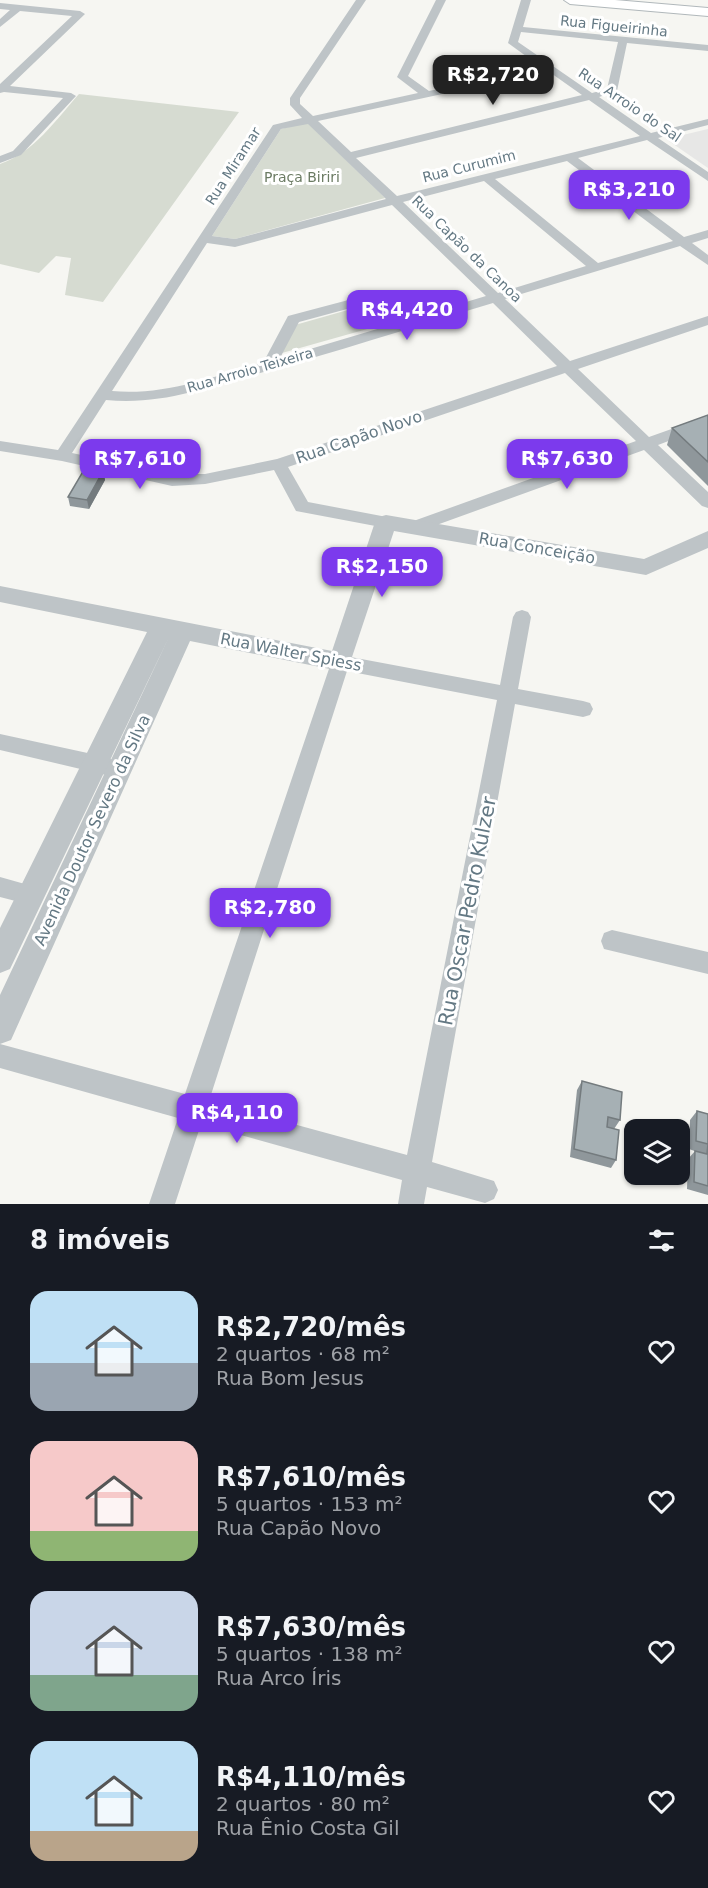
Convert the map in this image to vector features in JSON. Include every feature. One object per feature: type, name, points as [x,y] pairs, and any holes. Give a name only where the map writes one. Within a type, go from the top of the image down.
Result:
[{"type":"main road","points":[[570,0],[708,5]]},
{"type":"main road","points":[[644,2],[708,12]]},
{"type":"street","name":"Rua Capão da Canoa","points":[[361,0],[295,98],[295,105],[708,502]]},
{"type":"street","points":[[426,94],[402,77],[441,0]]},
{"type":"street","points":[[517,29],[526,0]]},
{"type":"street","points":[[0,6],[80,14],[1,89]]},
{"type":"street","points":[[0,24],[18,8]]},
{"type":"street","name":"Rua Figueirinha","points":[[517,29],[708,48]]},
{"type":"street","name":"Rua Arroio do Sal","points":[[517,29],[513,43],[708,177]]},
{"type":"street","points":[[349,156],[612,91],[623,41]]},
{"type":"street","name":"Rua Miramar","points":[[62,456],[277,127],[549,68]]},
{"type":"street","points":[[0,160],[17,153],[71,96],[1,89]]},
{"type":"street","name":"Rua Curumim","points":[[202,239],[235,243],[395,200],[708,122]]},
{"type":"street","points":[[568,157],[708,261]]},
{"type":"street","points":[[486,177],[596,268]]},
{"type":"street","name":"Rua Arroio Teixeira","points":[[101,395],[133,399],[159,396],[269,366],[708,234]]},
{"type":"street","points":[[269,366],[293,319],[376,297],[403,326]]},
{"type":"street","name":"Rua Capão Novo","points":[[0,446],[62,456],[172,480],[205,479],[279,464],[708,320]]},
{"type":"street","points":[[414,527],[708,421]]},
{"type":"street","name":"Rua Conceição","points":[[279,464],[302,507],[414,527],[646,567],[708,539]]},
{"type":"street","points":[[162,1204],[386,522]]},
{"type":"street","name":"Rua Walter Spiess","points":[[0,594],[583,709]]},
{"type":"street","name":"Rua Oscar Pedro Kulzer","points":[[411,1204],[522,617]]},
{"type":"street","name":"Avenida Doutor Severo da Silva","points":[[0,1029],[107,766],[172,628]]},
{"type":"street","points":[[0,742],[107,766]]},
{"type":"street","name":"Avenida Doutor Severo da Silva","points":[[0,959],[32,895],[107,766]]},
{"type":"street","points":[[0,887],[32,895]]},
{"type":"street","points":[[612,941],[708,963]]},
{"type":"street","points":[[0,1056],[485,1190]]},
{"type":"shaded area","points":[[708,129],[708,168],[666,139]]},
{"type":"green space","points":[[79,94],[239,112],[103,302],[65,295],[71,258],[56,256],[39,273],[0,264],[0,164],[34,144]]},
{"type":"green space","name":"Praça Biriri","points":[[307,122],[385,198],[235,239],[212,236],[281,129]]},
{"type":"green space","points":[[369,304],[385,324],[282,353],[295,325]]},
{"type":"building","points":[[708,415],[708,462],[672,428]]},
{"type":"building","points":[[85,468],[103,471],[87,500],[68,497]]},
{"type":"building","points":[[582,1081],[622,1092],[620,1120],[608,1117],[607,1127],[619,1130],[616,1160],[574,1149]]},
{"type":"building","points":[[697,1111],[708,1114],[708,1144],[696,1141]]},
{"type":"building","points":[[708,1144],[708,1186],[694,1182],[695,1151],[707,1154]]}]
